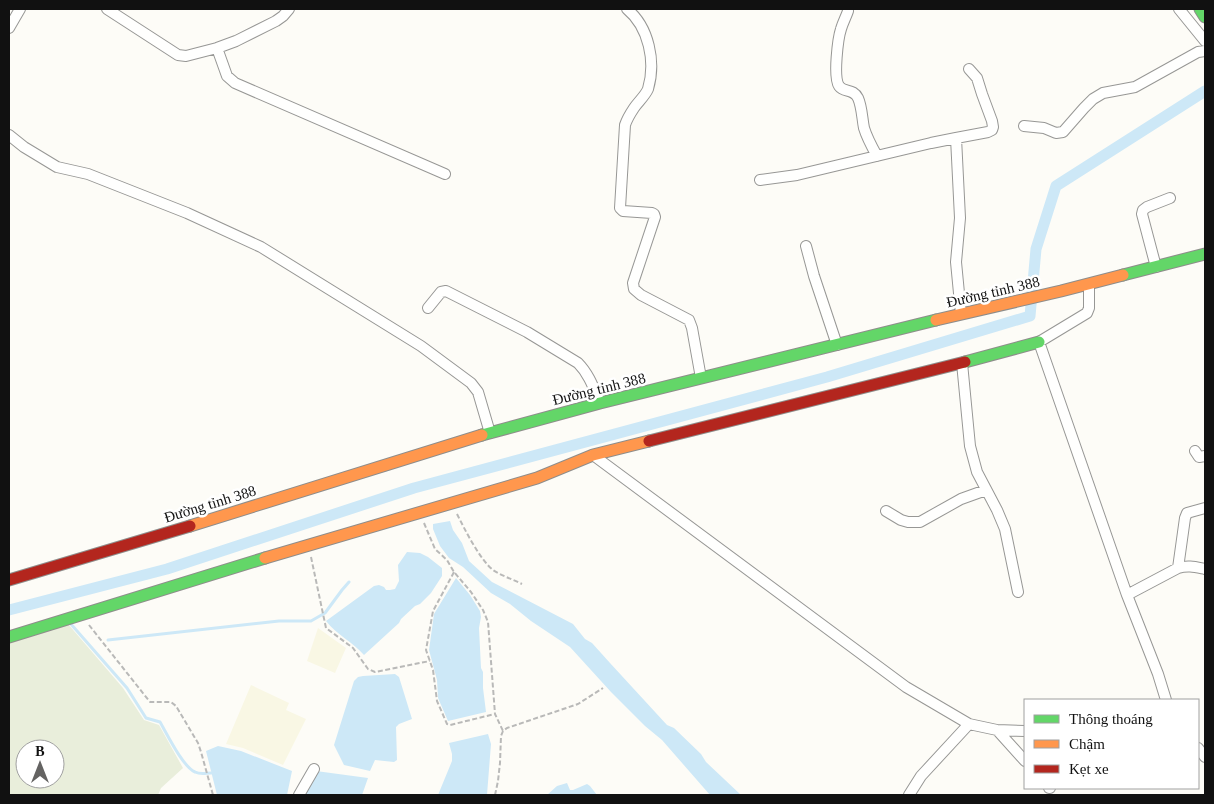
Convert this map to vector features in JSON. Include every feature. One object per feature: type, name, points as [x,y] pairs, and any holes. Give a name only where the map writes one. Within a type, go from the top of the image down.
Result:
[{"type":"main road","points":[[1200,9],[1205,17]]},
{"type":"main road","name":"Đường tỉnh 388","points":[[9,580],[490,434],[600,403],[961,314],[1061,292],[1205,254]]},
{"type":"main road","points":[[9,637],[308,545],[537,478],[593,456],[1039,342]]},
{"type":"street","points":[[9,28],[20,9]]},
{"type":"street","points":[[107,9],[178,55],[186,56],[236,41],[276,21],[289,9]]},
{"type":"street","points":[[628,9],[640,23],[649,42],[651,55],[648,89],[628,116],[625,126],[620,208],[623,211],[652,213],[655,217],[634,288],[641,295],[689,320],[701,378]]},
{"type":"street","points":[[1179,9],[1205,41]]},
{"type":"street","points":[[848,11],[838,39],[836,65],[838,81],[842,88],[852,91],[857,96],[864,130],[877,156]]},
{"type":"street","points":[[217,48],[227,76],[235,83],[445,174]]},
{"type":"street","points":[[1024,126],[1044,128],[1060,133],[1093,99],[1103,93],[1136,87],[1198,52],[1205,51]]},
{"type":"street","points":[[760,180],[797,174],[992,130],[992,121],[978,78],[969,69]]},
{"type":"street","points":[[9,135],[24,147],[57,167],[88,174],[186,213],[261,247],[421,346],[471,383],[478,392],[490,434]]},
{"type":"street","points":[[956,138],[960,218],[956,262],[961,314]]},
{"type":"street","points":[[1156,267],[1142,214],[1143,210],[1147,207],[1170,198]]},
{"type":"street","points":[[806,246],[837,345]]},
{"type":"street","points":[[1088,284],[1089,308],[1087,313],[1039,342],[1127,595],[1158,674],[1166,699]]},
{"type":"street","points":[[428,308],[441,292],[446,291],[527,332],[583,368],[600,403]]},
{"type":"street","points":[[962,363],[970,446],[977,472],[1005,529],[1018,592]]},
{"type":"street","points":[[1195,451],[1199,457],[1205,456]]},
{"type":"street","points":[[593,456],[906,687],[969,724],[997,730],[1024,731]]},
{"type":"street","points":[[886,511],[901,520],[920,522],[962,499],[986,490]]},
{"type":"street","points":[[1178,568],[1187,513],[1205,508]]},
{"type":"street","points":[[1127,595],[1178,568],[1191,566],[1205,569]]},
{"type":"street","points":[[909,795],[921,776],[969,724]]},
{"type":"street","points":[[997,730],[1024,760]]},
{"type":"street","points":[[300,795],[314,769]]},
{"type":"path","points":[[451,503],[468,536],[488,565],[501,574],[522,584]]},
{"type":"path","points":[[420,512],[435,549],[447,560],[454,572],[471,592],[483,610],[488,622],[495,714],[503,731]]},
{"type":"path","points":[[308,545],[326,628],[353,648],[368,669],[375,672],[430,661]]},
{"type":"path","points":[[454,572],[433,611],[426,650],[433,670],[437,702],[447,724],[450,725],[495,714]]},
{"type":"path","points":[[81,615],[150,702],[171,702],[176,706],[198,743],[213,795]]},
{"type":"path","points":[[495,795],[503,731],[578,704],[603,688]]},
{"type":"shaded area","points":[[318,628],[346,648],[335,673],[307,661]]},
{"type":"shaded area","points":[[251,685],[289,703],[286,710],[306,719],[283,765],[243,748],[226,744]]},
{"type":"green space","points":[[68,624],[123,688],[144,720],[159,725],[183,768],[161,788],[158,795],[9,795],[9,643]]},
{"type":"water","points":[[450,521],[469,561],[492,582],[573,624],[667,725],[674,728],[741,795],[710,795],[662,740],[611,692],[570,647],[531,621],[510,604],[491,593],[463,567],[449,558],[440,546],[433,529],[433,524]]},
{"type":"water","points":[[407,552],[420,553],[428,557],[442,568],[442,576],[431,593],[364,655],[326,621],[374,586],[379,585],[386,590],[395,589],[399,581],[398,565]]},
{"type":"water","points":[[456,578],[480,611],[481,668],[483,672],[486,712],[448,721],[438,698],[437,680],[429,650],[434,614]]},
{"type":"water","points":[[395,674],[399,677],[412,719],[396,727],[397,760],[394,762],[375,760],[370,771],[344,765],[334,745],[354,681],[358,677],[363,676]]},
{"type":"water","points":[[488,734],[491,744],[487,795],[438,795],[452,761],[449,743]]},
{"type":"water","points":[[218,746],[241,751],[292,771],[287,795],[217,795],[206,751]]},
{"type":"water","points":[[316,771],[368,778],[362,795],[303,795]]},
{"type":"water","points":[[567,783],[570,790],[587,784],[597,795],[547,795],[557,786]]},
{"type":"waterway","points":[[9,610],[167,569],[414,488],[827,377],[1030,316],[1036,249],[1056,186],[1205,91]]},
{"type":"waterway","points":[[108,640],[279,621],[311,621],[325,613],[349,582]]},
{"type":"waterway","points":[[70,623],[127,688],[146,718],[160,722],[185,764],[197,773],[211,773]]},
{"type":"traffic: fast","points":[[1200,9],[1205,17]]},
{"type":"traffic: fast","points":[[1123,275],[1205,254]]},
{"type":"traffic: fast","points":[[482,435],[600,403],[936,320]]},
{"type":"traffic: fast","points":[[965,362],[1039,342]]},
{"type":"traffic: fast","points":[[9,637],[265,558]]},
{"type":"traffic: slow","points":[[936,320],[1123,275]]},
{"type":"traffic: slow","points":[[190,526],[482,435]]},
{"type":"traffic: slow","points":[[265,558],[537,478],[593,455],[649,441]]},
{"type":"traffic: jam","points":[[649,441],[965,362]]},
{"type":"traffic: jam","points":[[9,580],[190,526]]}]
